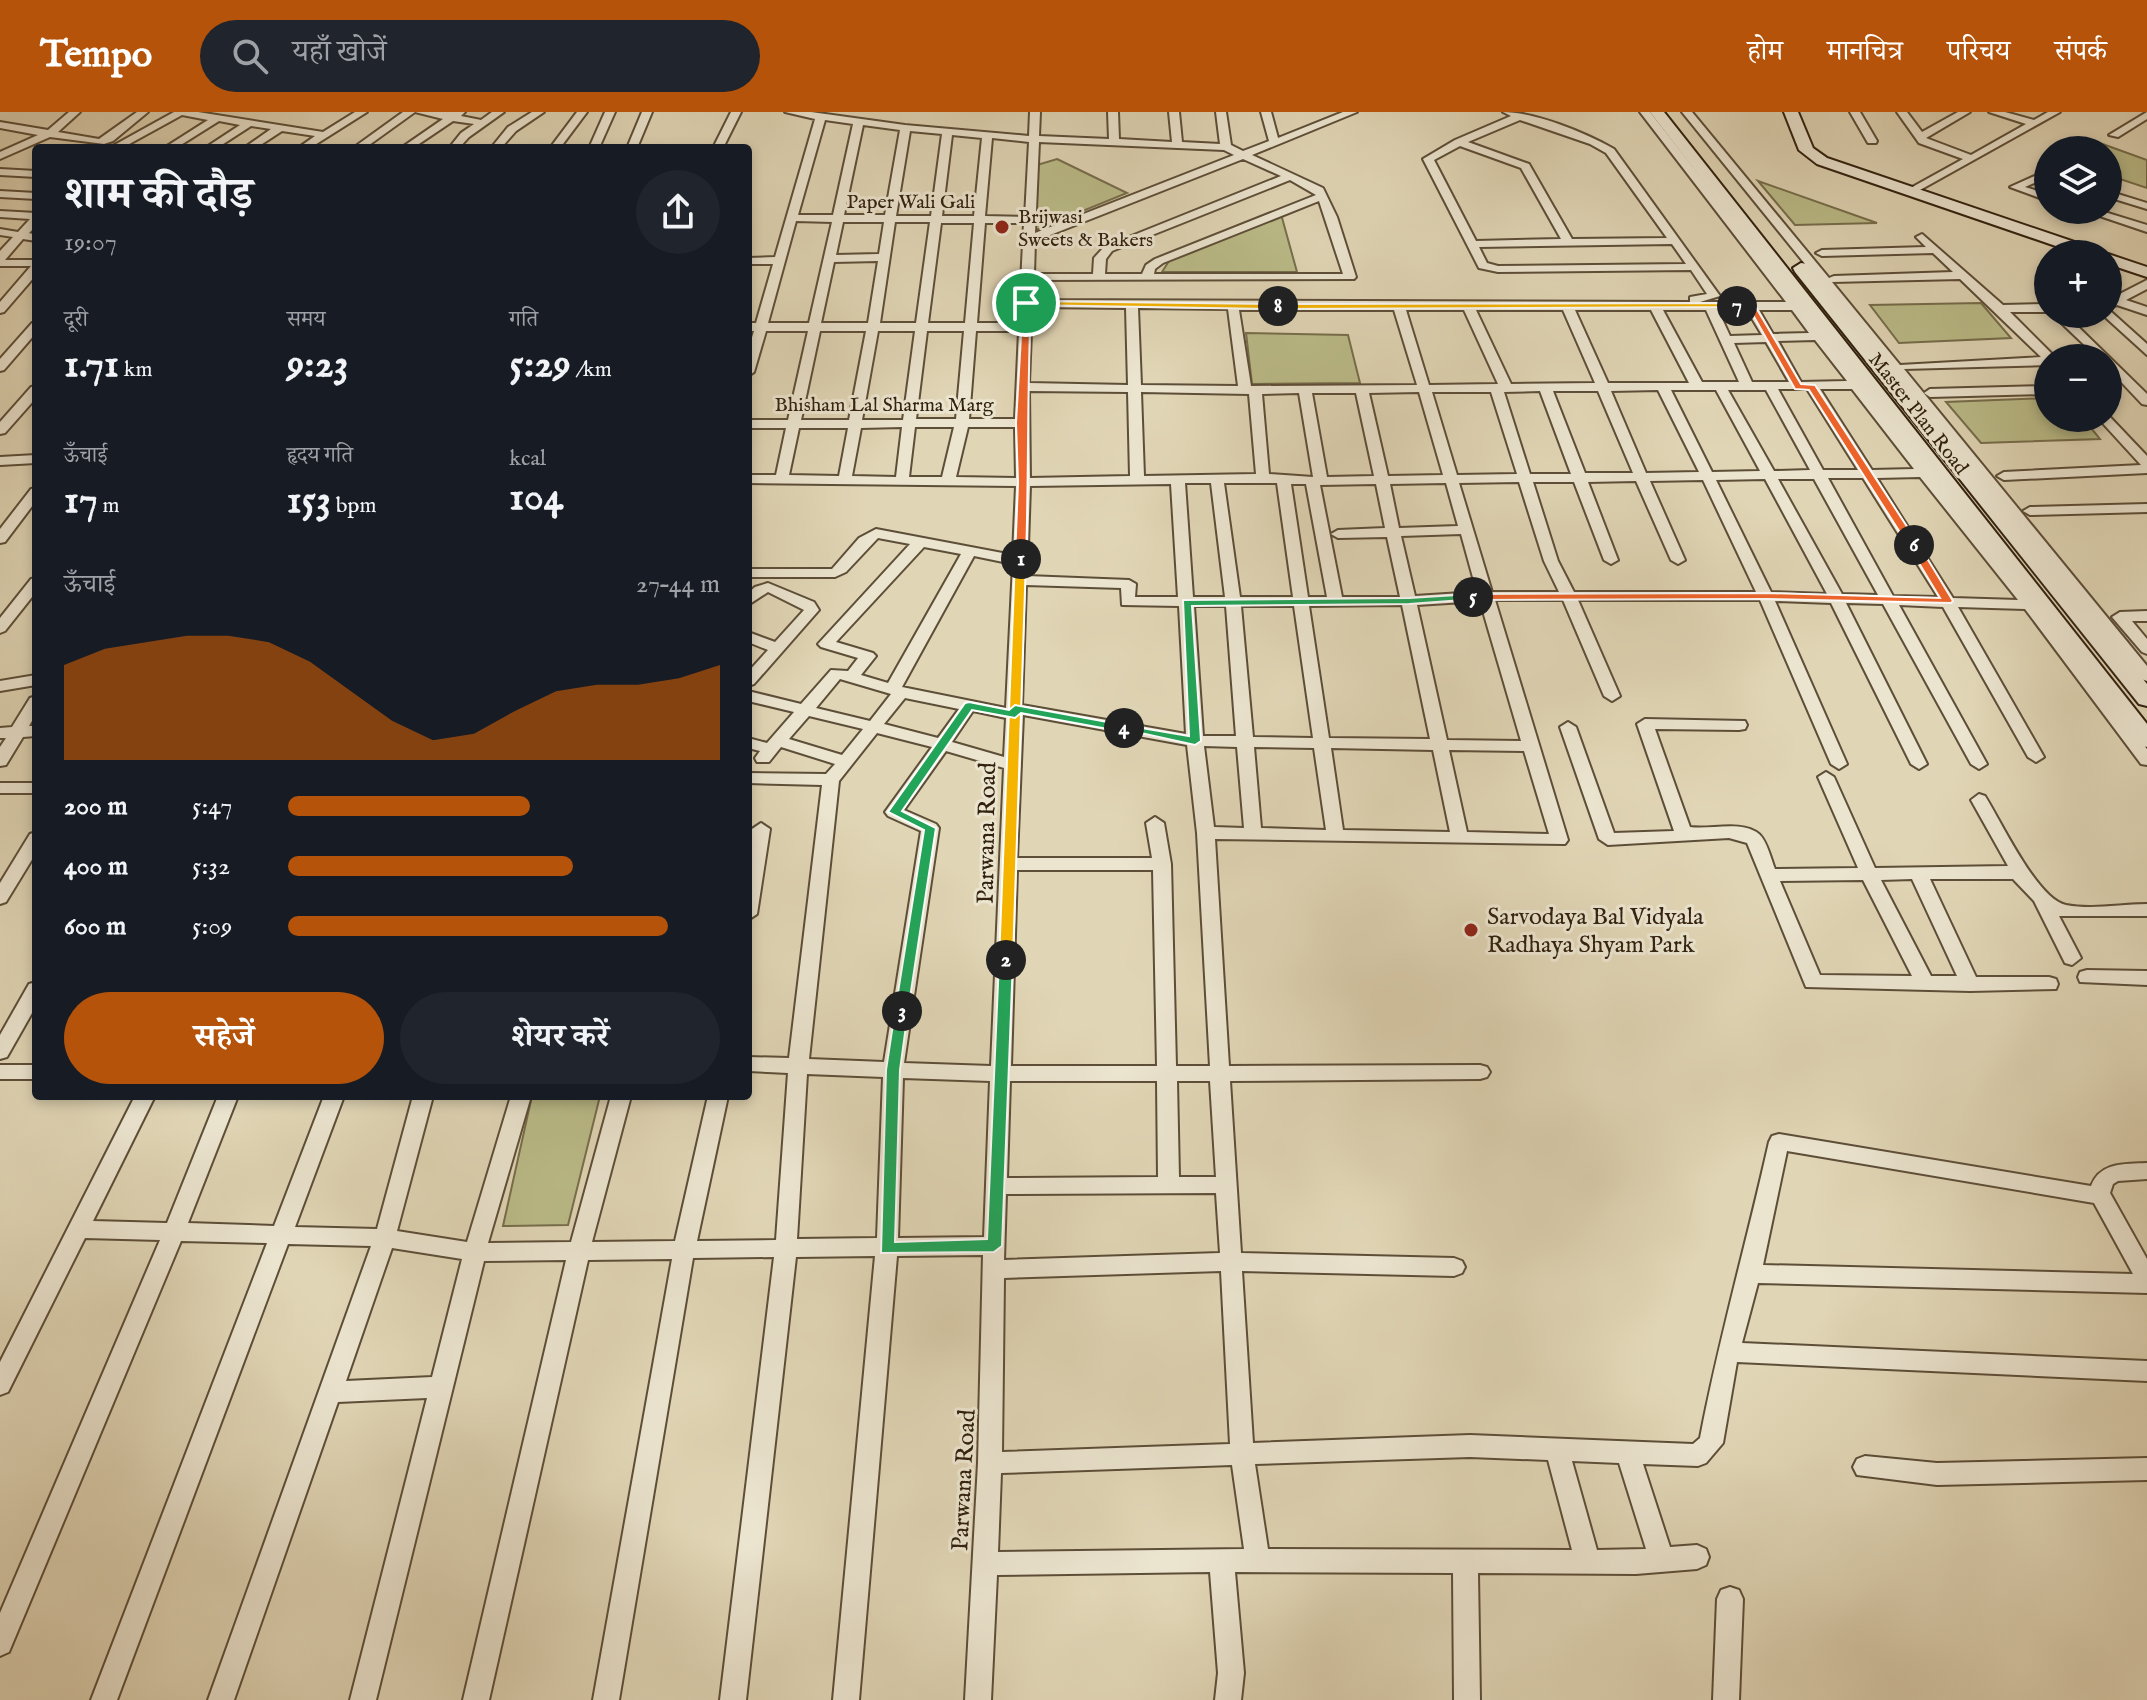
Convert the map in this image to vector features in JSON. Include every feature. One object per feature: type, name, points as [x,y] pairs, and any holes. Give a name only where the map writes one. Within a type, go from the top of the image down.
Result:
[{"type":"main road","name":"Master Plan Road","points":[[1657,112],[1855,379],[2147,740]]},
{"type":"main road","name":"Master Plan Road","points":[[1676,112],[2147,699]]},
{"type":"main road","points":[[1791,112],[1806,150],[1814,158],[2053,240]]},
{"type":"main road","points":[[2122,264],[2147,272]]},
{"type":"street","points":[[0,156],[52,132],[75,112]]},
{"type":"street","points":[[0,125],[100,142],[109,139],[143,112]]},
{"type":"street","points":[[121,144],[180,112],[325,135]]},
{"type":"street","points":[[310,144],[362,112]]},
{"type":"street","points":[[364,144],[410,112]]},
{"type":"street","points":[[420,112],[456,115],[483,123]]},
{"type":"street","points":[[457,144],[465,135],[499,112]]},
{"type":"street","points":[[499,144],[512,129],[539,112]]},
{"type":"street","points":[[557,144],[582,112]]},
{"type":"street","points":[[596,144],[610,112]]},
{"type":"street","points":[[634,144],[647,112]]},
{"type":"street","points":[[720,144],[736,112]]},
{"type":"street","points":[[790,112],[905,128],[1034,139],[1226,147],[1315,186],[1323,196],[1356,298]]},
{"type":"street","name":"Parwana Road","points":[[978,1700],[990,1463],[993,1269],[1023,482],[1021,423],[1035,112]]},
{"type":"street","points":[[1113,112],[1114,143]]},
{"type":"street","points":[[1174,112],[1177,145]]},
{"type":"street","points":[[1221,112],[1226,147]]},
{"type":"street","points":[[1266,112],[1274,141]]},
{"type":"street","points":[[1030,239],[1352,112]]},
{"type":"street","points":[[1645,112],[1855,379],[1924,473],[2030,605],[2147,760]]},
{"type":"street","points":[[1687,112],[2147,676]]},
{"type":"street","points":[[1855,112],[1872,141]]},
{"type":"street","points":[[1902,112],[1919,138],[1926,143],[1970,158]]},
{"type":"street","points":[[1919,138],[1965,112]]},
{"type":"street","points":[[1994,112],[2034,123]]},
{"type":"street","points":[[1911,192],[2055,112]]},
{"type":"street","points":[[1485,299],[1712,298],[1713,293],[1610,151],[1594,142],[1514,114],[1428,159],[1483,266],[1498,269],[1694,267]]},
{"type":"street","points":[[412,144],[456,115]]},
{"type":"street","points":[[816,115],[780,260],[754,327],[1026,327]]},
{"type":"street","points":[[2114,135],[2147,115]]},
{"type":"street","points":[[176,144],[218,118]]},
{"type":"street","points":[[782,478],[859,121]]},
{"type":"street","points":[[216,144],[250,123]]},
{"type":"street","points":[[255,144],[280,128]]},
{"type":"street","points":[[845,479],[905,128]]},
{"type":"street","points":[[902,480],[947,132]]},
{"type":"street","points":[[948,482],[962,423],[987,135]]},
{"type":"street","points":[[1459,142],[1514,160],[1529,170],[1568,242]]},
{"type":"street","points":[[0,172],[32,174]]},
{"type":"street","points":[[1099,278],[1100,258],[1108,249],[1291,176]]},
{"type":"street","points":[[2034,179],[2015,187],[2034,193]]},
{"type":"street","points":[[0,194],[32,196]]},
{"type":"street","points":[[1147,278],[1150,267],[1159,261],[1323,196]]},
{"type":"street","points":[[2122,198],[2147,206]]},
{"type":"street","points":[[0,214],[32,218]]},
{"type":"street","name":"Paper Wali Gali","points":[[792,218],[1031,220]]},
{"type":"street","points":[[2122,221],[2147,229]]},
{"type":"street","points":[[0,260],[32,223]]},
{"type":"street","points":[[0,232],[32,237]]},
{"type":"street","points":[[1922,237],[2034,344]]},
{"type":"street","points":[[1470,244],[1676,241]]},
{"type":"street","points":[[1822,253],[1937,250]]},
{"type":"street","points":[[830,259],[884,257]]},
{"type":"street","points":[[0,260],[32,265]]},
{"type":"street","points":[[752,261],[780,260]]},
{"type":"street","points":[[0,309],[32,271]]},
{"type":"street","points":[[1834,279],[1965,275]]},
{"type":"street","points":[[1028,277],[1350,277]]},
{"type":"street","points":[[2122,298],[2147,284]]},
{"type":"street","points":[[1026,303],[1796,306]]},
{"type":"street","points":[[1132,305],[1137,390],[1137,480]]},
{"type":"street","points":[[1206,833],[1559,840],[1399,305]]},
{"type":"street","points":[[1468,305],[1501,388],[1523,479],[1551,561],[1612,696]]},
{"type":"street","points":[[2122,305],[2147,311]]},
{"type":"street","points":[[1233,306],[1263,478]]},
{"type":"street","points":[[1567,306],[1605,386],[1640,479],[1678,560]]},
{"type":"street","points":[[1655,306],[1698,387]]},
{"type":"street","points":[[1710,306],[1748,387]]},
{"type":"street","points":[[1751,306],[1868,475],[1948,601],[2036,757]]},
{"type":"street","points":[[2000,309],[2034,308]]},
{"type":"street","points":[[2122,327],[2147,351]]},
{"type":"street","points":[[2073,328],[2089,344]]},
{"type":"street","points":[[1724,340],[1819,336]]},
{"type":"street","points":[[0,340],[30,339]]},
{"type":"street","points":[[0,367],[30,339]]},
{"type":"street","points":[[1905,366],[2034,361]]},
{"type":"street","points":[[2122,376],[2147,401]]},
{"type":"street","points":[[1025,387],[1137,390],[1721,388],[1805,387],[1855,379]]},
{"type":"street","points":[[1770,386],[1979,764]]},
{"type":"street","points":[[1663,387],[1766,596],[1869,874],[1925,983]]},
{"type":"street","points":[[1545,388],[1611,560]]},
{"type":"street","points":[[1721,388],[1836,597],[1919,764]]},
{"type":"street","points":[[1362,389],[1460,838]]},
{"type":"street","points":[[1305,390],[1335,601]]},
{"type":"street","points":[[1930,393],[2034,390]]},
{"type":"street","points":[[0,430],[32,394]]},
{"type":"street","name":"Bhisham Lal Sharma Marg","points":[[752,424],[1021,423]]},
{"type":"street","points":[[2117,432],[2147,466]]},
{"type":"street","points":[[0,461],[32,459]]},
{"type":"street","points":[[2004,476],[2147,466]]},
{"type":"street","points":[[752,479],[1023,482],[1263,478],[1381,481],[1924,473]]},
{"type":"street","points":[[1217,478],[1233,602],[1253,834]]},
{"type":"street","points":[[1283,479],[1335,835]]},
{"type":"street","points":[[1178,480],[1195,741],[1206,833],[1242,1454],[1258,1562]]},
{"type":"street","points":[[0,539],[32,497]]},
{"type":"street","points":[[2030,511],[2147,508]]},
{"type":"street","points":[[0,513],[18,513]]},
{"type":"street","points":[[1338,534],[1466,530]]},
{"type":"street","points":[[752,573],[835,573],[844,569],[868,536],[876,533],[970,551],[1020,571],[1129,584],[1127,602],[1409,601],[1487,596],[1766,596],[2030,605]]},
{"type":"street","points":[[851,677],[868,656],[826,644],[920,542]]},
{"type":"street","points":[[733,1700],[786,1250],[798,1067],[831,780],[873,729],[897,690],[970,551]]},
{"type":"street","points":[[0,628],[32,587]]},
{"type":"street","points":[[752,597],[768,587],[811,607],[810,614],[752,676]]},
{"type":"street","points":[[2147,616],[2120,617],[2147,648]]},
{"type":"street","points":[[752,639],[777,648]]},
{"type":"street","points":[[771,749],[837,673],[969,706],[1195,741],[1531,746]]},
{"type":"street","points":[[0,686],[32,681]]},
{"type":"street","points":[[752,697],[873,729],[943,743],[1011,765]]},
{"type":"street","points":[[0,761],[8,732],[32,705]]},
{"type":"street","points":[[846,1700],[887,1248],[893,1070],[930,828],[894,812],[969,706]]},
{"type":"street","points":[[1694,836],[1680,827],[1645,724],[1739,725]]},
{"type":"street","points":[[1568,727],[1608,839],[1732,833],[1751,836],[1813,982],[2049,984]]},
{"type":"street","points":[[8,732],[32,731]]},
{"type":"street","points":[[752,744],[847,762]]},
{"type":"street","points":[[752,778],[831,780]]},
{"type":"street","points":[[0,788],[32,788]]},
{"type":"street","points":[[1979,800],[2022,876],[2042,900],[2072,958]]},
{"type":"street","points":[[1155,823],[1162,864],[1169,1185]]},
{"type":"street","points":[[752,888],[761,829]]},
{"type":"street","points":[[0,898],[32,845]]},
{"type":"street","points":[[1010,864],[1162,864]]},
{"type":"street","points":[[1768,875],[2011,872],[2022,876]]},
{"type":"street","points":[[1918,873],[1970,984]]},
{"type":"street","points":[[2042,900],[2057,910],[2147,910]]},
{"type":"street","points":[[2087,977],[2145,982]]},
{"type":"street","points":[[0,1052],[32,996]]},
{"type":"street","points":[[752,1064],[1001,1074],[1480,1072]]},
{"type":"street","points":[[0,1072],[32,1072]]},
{"type":"street","points":[[0,1385],[143,1100]]},
{"type":"street","points":[[0,1643],[174,1232],[226,1100]]},
{"type":"street","points":[[104,1700],[332,1100]]},
{"type":"street","points":[[221,1700],[385,1238],[422,1100]]},
{"type":"street","points":[[363,1700],[475,1252],[520,1100]]},
{"type":"street","points":[[476,1700],[579,1251],[620,1100]]},
{"type":"street","points":[[606,1700],[684,1250],[717,1100]]},
{"type":"street","points":[[990,1463],[1470,1446],[1698,1455],[1711,1443],[1728,1352],[1750,1274],[1779,1142],[2092,1195],[2099,1193]]},
{"type":"street","points":[[1750,1274],[2147,1282],[2099,1193],[2104,1179],[2115,1173],[2147,1171]]},
{"type":"street","points":[[997,1186],[1227,1185]]},
{"type":"street","points":[[78,1229],[385,1238],[475,1252],[994,1246]]},
{"type":"street","points":[[993,1269],[1231,1262],[1454,1267]]},
{"type":"street","points":[[1728,1352],[2147,1371]]},
{"type":"street","points":[[330,1392],[441,1387]]},
{"type":"street","points":[[1557,1449],[1588,1562]]},
{"type":"street","points":[[1627,1450],[1662,1560]]},
{"type":"street","points":[[1865,1467],[1937,1474],[2147,1469]]},
{"type":"street","points":[[983,1564],[1435,1559],[1465,1562],[1588,1562],[1697,1557]]},
{"type":"street","points":[[1222,1561],[1231,1673],[1228,1700]]},
{"type":"street","points":[[1465,1562],[1467,1700]]},
{"type":"street","points":[[1726,1700],[1730,1599]]},
{"type":"green space","points":[[2122,151],[2147,160],[2147,188],[2122,180]]},
{"type":"green space","points":[[1057,159],[1127,193],[1036,230],[1037,165]]},
{"type":"green space","points":[[1758,181],[1877,223],[1795,225]]},
{"type":"green space","points":[[1281,214],[1297,272],[1162,272],[1169,261]]},
{"type":"green space","points":[[1981,303],[2011,338],[1899,343],[1870,305]]},
{"type":"green space","points":[[1246,333],[1348,335],[1360,383],[1252,384]]},
{"type":"green space","points":[[2034,399],[2034,432],[2094,432],[2100,439],[1981,443],[1946,402]]},
{"type":"green space","points":[[531,1100],[599,1100],[568,1225],[503,1226]]},
{"type":"place","name":"Brijwasi Sweets & Bakers","points":[[1002,227]]},
{"type":"place","name":"Sarvodaya Bal Vidyala Radhaya Shyam Park","points":[[1471,930]]},
{"type":"route","points":[[1026,303],[1025,387],[1021,423],[1023,482],[1015,709],[1015,715],[1011,765],[1010,864],[994,1246],[887,1248],[893,1070],[930,828],[894,812],[969,706],[1015,715],[1015,709],[1195,741],[1187,602],[1409,601],[1487,596],[1766,596],[1948,601],[1812,387],[1798,387],[1751,306],[1026,303]]}]
